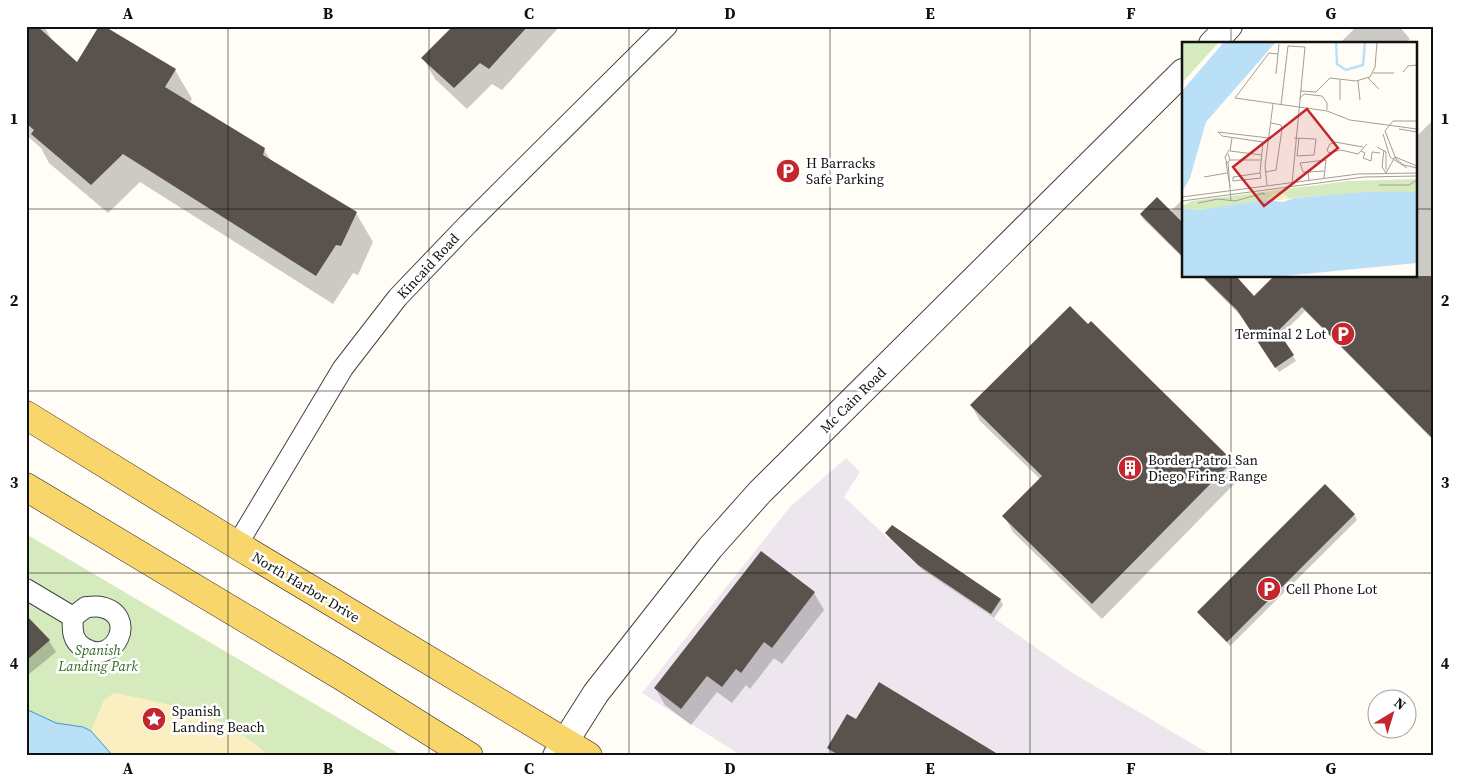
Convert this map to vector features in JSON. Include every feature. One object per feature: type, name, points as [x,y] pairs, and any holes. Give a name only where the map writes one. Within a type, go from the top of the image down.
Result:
[{"type":"main road","name":"North Harbor Drive","points":[[26,415],[561,749],[588,756]]},
{"type":"main road","points":[[26,487],[469,756]]},
{"type":"street","name":"Kincaid Road","points":[[237,545],[343,368],[398,297],[468,224],[667,26]]},
{"type":"street","points":[[1214,42],[1229,26]]},
{"type":"street","name":"Mc Cain Road","points":[[561,749],[596,693],[710,548],[760,492],[1182,73]]},
{"type":"street","points":[[26,589],[74,617]]},
{"type":"shaded area","points":[[846,458],[860,472],[844,497],[916,564],[1071,672],[1213,756],[742,756],[642,693],[790,507]]},
{"type":"green space","name":"Spanish Landing Park","points":[[26,534],[403,756],[113,756],[83,727],[56,723],[26,709]]},
{"type":"sand","name":"Spanish Landing Beach","points":[[114,693],[171,705],[213,719],[249,739],[270,756],[113,756],[91,731],[104,700]]},
{"type":"water","points":[[26,709],[56,723],[83,727],[91,731],[113,756],[26,756]]},
{"type":"building","points":[[26,26],[37,26],[77,62],[99,26],[104,26],[176,69],[165,87],[265,148],[263,155],[357,212],[341,246],[336,245],[316,276],[123,154],[91,185],[31,134],[34,130],[26,123]]},
{"type":"building","points":[[453,26],[528,26],[489,69],[480,63],[454,88],[421,58]]},
{"type":"building","points":[[1157,197],[1182,222],[1182,256],[1140,214]]},
{"type":"building","points":[[1416,276],[1433,276],[1433,439],[1302,307],[1278,331],[1294,355],[1275,368],[1237,310],[1204,278],[1238,278],[1254,296],[1272,278],[1416,278]]},
{"type":"building","name":"Border Patrol San Diego Firing Range","points":[[1070,306],[1088,324],[1091,321],[1233,461],[1092,604],[1002,516],[1042,476],[970,405]]},
{"type":"building","points":[[1325,484],[1355,514],[1227,642],[1197,612]]},
{"type":"building","points":[[892,525],[1001,599],[991,614],[918,565],[885,533]]},
{"type":"building","points":[[761,551],[815,592],[772,648],[764,642],[741,673],[736,669],[722,687],[707,676],[681,709],[654,688]]},
{"type":"building","points":[[26,615],[50,640],[26,661]]},
{"type":"building","points":[[879,682],[1001,756],[840,756],[827,748],[847,714],[856,719]]},
{"type":"place","name":"H Barracks Safe Parking","points":[[788,171]]},
{"type":"place","name":"Terminal 2 Lot","points":[[1343,334]]},
{"type":"place","name":"Border Patrol San Diego Firing Range","points":[[1130,468]]},
{"type":"place","name":"Cell Phone Lot","points":[[1269,589]]},
{"type":"place","name":"Spanish Landing Beach","points":[[154,719]]}]
